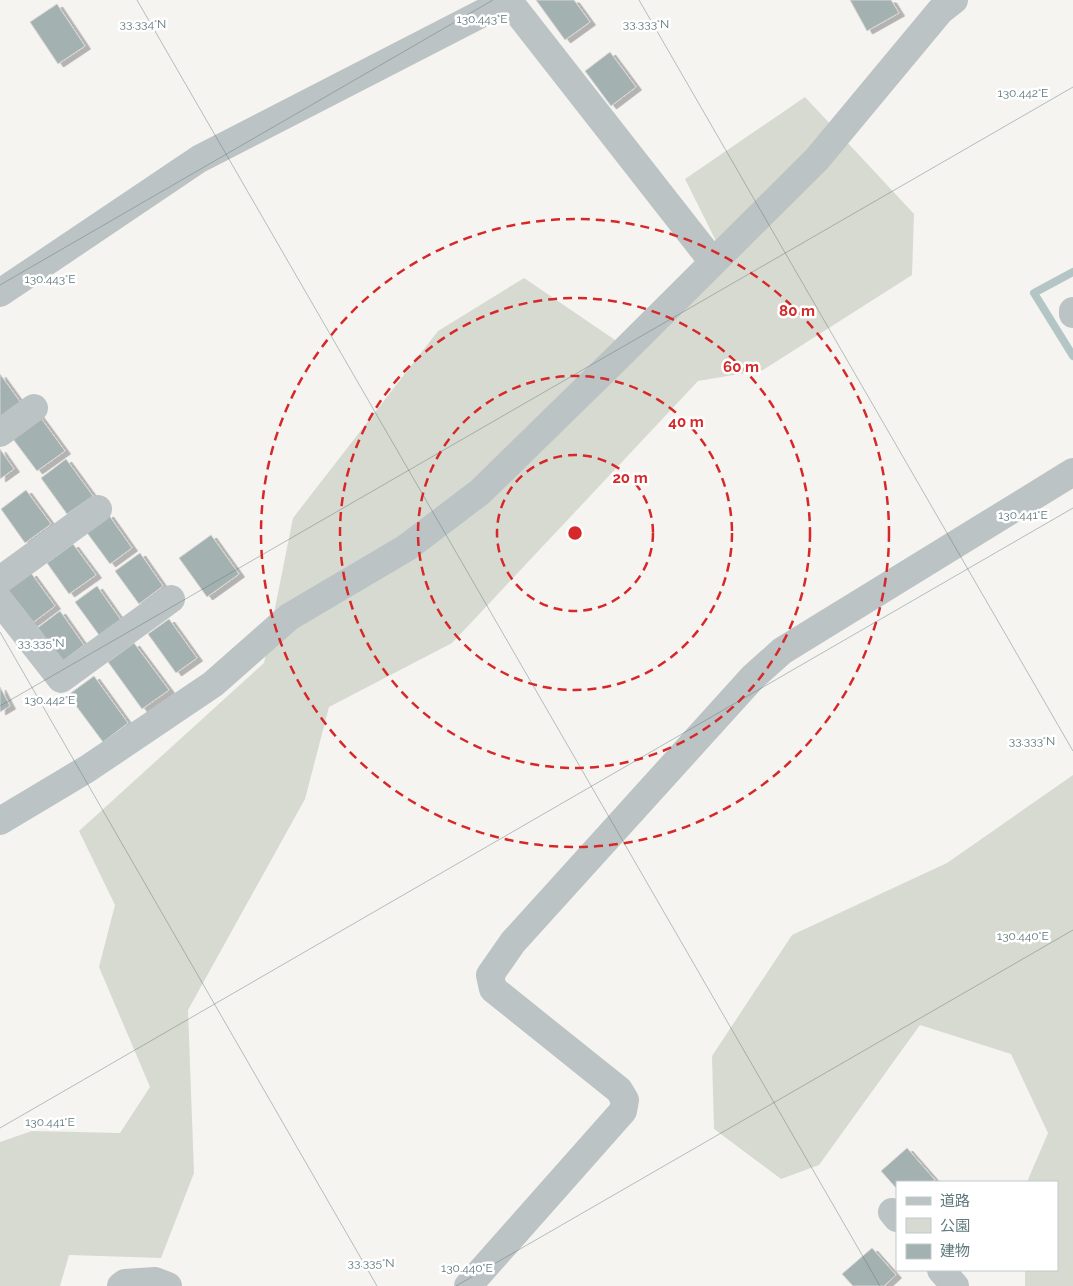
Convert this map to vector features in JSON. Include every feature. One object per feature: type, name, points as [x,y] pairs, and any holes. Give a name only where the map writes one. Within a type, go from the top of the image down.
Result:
[{"type":"street","points":[[0,292],[199,159],[508,0],[713,262]]},
{"type":"street","points":[[0,821],[87,769],[213,684],[290,617],[406,548],[480,492],[817,159],[940,11],[954,0]]},
{"type":"street","points":[[0,433],[34,408]]},
{"type":"street","points":[[468,1286],[624,1111],[625,1100],[619,1090],[492,989],[490,975],[513,942],[752,677],[782,651],[1073,472]]},
{"type":"street","points":[[0,580],[98,509]]},
{"type":"street","points":[[0,601],[61,679],[171,599]]},
{"type":"street","points":[[943,1271],[955,1286]]},
{"type":"street","points":[[121,1286],[125,1283],[155,1281],[168,1286]]},
{"type":"green space","points":[[805,97],[914,214],[912,275],[763,370],[698,381],[452,643],[329,707],[305,799],[188,1010],[194,1173],[161,1258],[69,1255],[60,1286],[0,1286],[0,1142],[32,1131],[120,1133],[150,1087],[99,967],[115,905],[79,831],[264,663],[293,518],[438,331],[524,278],[618,342],[717,243],[685,179]]},
{"type":"green space","points":[[1073,775],[1073,1286],[1025,1286],[1025,1271],[1058,1271],[1058,1181],[1027,1181],[1048,1133],[1011,1054],[920,1025],[819,1165],[781,1179],[714,1129],[712,1056],[792,935],[947,863]]},
{"type":"building","points":[[536,0],[574,0],[590,22],[565,40]]},
{"type":"building","points":[[850,0],[891,0],[899,13],[867,31]]},
{"type":"building","points":[[57,4],[85,46],[58,64],[30,22]]},
{"type":"building","points":[[610,52],[636,87],[611,106],[585,71]]},
{"type":"building","points":[[0,374],[21,403],[0,418]]},
{"type":"building","points":[[38,414],[65,451],[37,471],[10,435]]},
{"type":"building","points":[[0,449],[14,469],[0,479]]},
{"type":"building","points":[[66,459],[93,496],[67,514],[41,478]]},
{"type":"building","points":[[26,490],[51,524],[25,543],[1,509]]},
{"type":"building","points":[[108,514],[132,548],[110,564],[85,530]]},
{"type":"building","points":[[211,535],[239,574],[207,597],[179,558]]},
{"type":"building","points":[[73,544],[96,575],[69,594],[47,563]]},
{"type":"building","points":[[140,553],[163,586],[139,604],[115,571]]},
{"type":"building","points":[[31,573],[55,606],[31,624],[7,591]]},
{"type":"building","points":[[97,586],[121,620],[99,635],[75,602]]},
{"type":"building","points":[[60,611],[84,645],[60,663],[36,629]]},
{"type":"building","points":[[169,619],[197,658],[176,673],[148,634]]},
{"type":"building","points":[[134,643],[169,690],[142,709],[108,662]]},
{"type":"building","points":[[94,676],[128,723],[103,742],[68,695]]},
{"type":"building","points":[[0,687],[10,706],[0,712]]},
{"type":"building","points":[[907,1148],[935,1180],[896,1181],[896,1188],[881,1171]]},
{"type":"building","points":[[872,1248],[896,1275],[884,1286],[853,1286],[842,1274]]},
{"type":"waterway","points":[[1073,272],[1034,293],[1073,356]]}]
